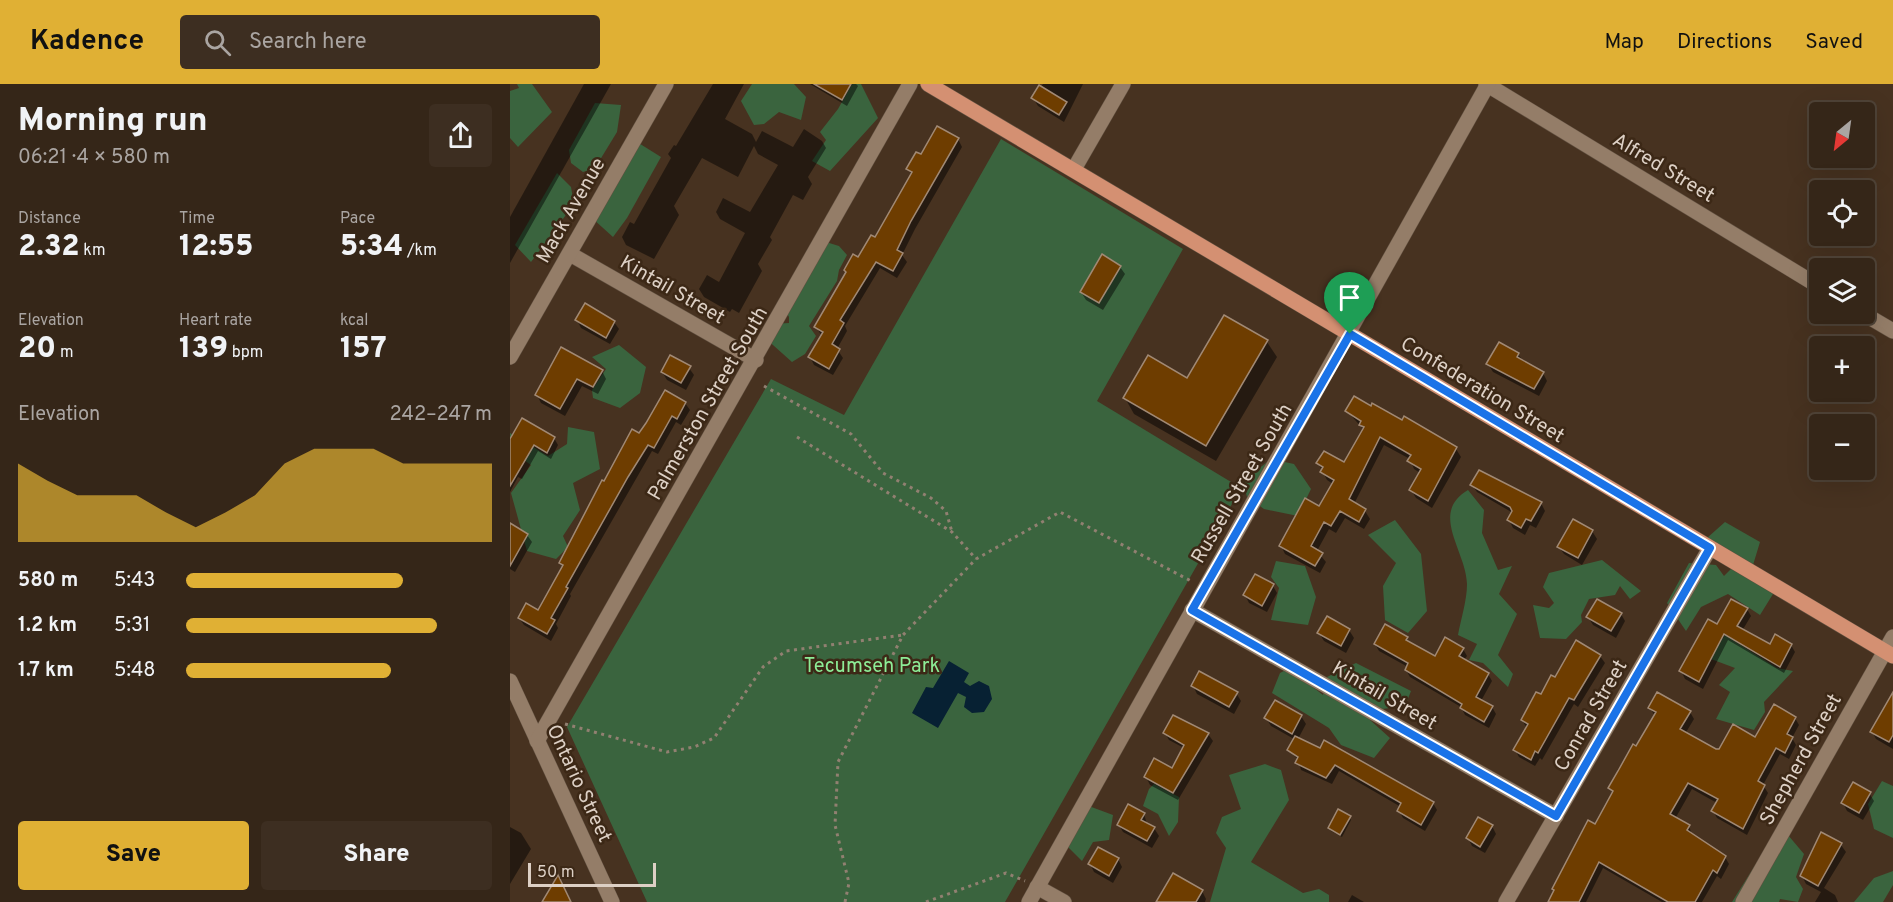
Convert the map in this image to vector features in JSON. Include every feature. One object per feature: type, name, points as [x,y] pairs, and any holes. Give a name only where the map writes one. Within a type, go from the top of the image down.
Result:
[{"type":"main road","name":"Confederation Street","points":[[928,84],[1889,653]]},
{"type":"street","name":"Mack Avenue","points":[[510,357],[666,84]]},
{"type":"street","name":"Palmerston Street South","points":[[537,741],[756,360],[910,84]]},
{"type":"street","points":[[1074,169],[1123,84]]},
{"type":"street","name":"Alfred Street","points":[[1487,84],[1809,280]]},
{"type":"street","name":"Russell Street South","points":[[1029,902],[1350,334],[1487,84]]},
{"type":"street","name":"Kintail Street","points":[[570,254],[756,360]]},
{"type":"street","points":[[1875,320],[1893,331]]},
{"type":"street","name":"Conrad Street","points":[[1506,902],[1710,548]]},
{"type":"street","name":"Kintail Street","points":[[1192,610],[1556,816]]},
{"type":"street","name":"Shepherd Street","points":[[1743,902],[1889,653],[1893,637]]},
{"type":"street","name":"Ontario Street","points":[[510,681],[612,902]]},
{"type":"street","points":[[1037,887],[1064,902]]},
{"type":"path","points":[[764,386],[852,434],[883,473],[932,498],[946,511],[952,532]]},
{"type":"path","points":[[797,437],[952,532],[976,559]]},
{"type":"path","points":[[845,902],[849,883],[835,825],[837,762],[903,635],[976,559],[1059,512],[1205,588]]},
{"type":"path","points":[[565,724],[667,752],[694,747],[714,738],[763,667],[786,651],[903,635]]},
{"type":"path","points":[[926,902],[1006,873],[1037,887]]},
{"type":"green space","points":[[517,84],[532,84],[552,112],[518,147],[510,138],[510,91],[519,88]]},
{"type":"green space","points":[[752,84],[794,84],[806,97],[801,120],[779,112],[764,124],[754,125],[741,101]]},
{"type":"green space","points":[[852,84],[861,84],[878,118],[830,171],[812,161],[826,140],[820,132],[838,109]]},
{"type":"green space","points":[[595,103],[621,105],[617,132],[595,168],[583,172],[571,163],[569,150]]},
{"type":"green space","name":"Tecumseh Park","points":[[1001,139],[1183,249],[1097,401],[1241,488],[1005,902],[647,902],[567,727],[771,379],[844,415]]},
{"type":"green space","points":[[637,142],[661,157],[627,218],[613,237],[592,218]]},
{"type":"green space","points":[[557,173],[571,187],[574,204],[531,262],[515,245]]},
{"type":"green space","points":[[826,242],[839,246],[847,255],[839,270],[837,281],[809,326],[816,336],[805,354],[792,362],[764,337],[772,324],[789,323],[789,317],[781,303]]},
{"type":"green space","points":[[619,345],[646,367],[640,393],[620,408],[593,398],[592,390],[606,369],[592,357]]},
{"type":"green space","points":[[568,427],[594,432],[600,469],[573,483],[580,510],[563,536],[568,547],[556,559],[527,551],[511,493],[531,465],[510,450],[510,433],[548,456],[567,444]]},
{"type":"green space","points":[[1271,459],[1294,464],[1311,489],[1298,516],[1264,509],[1247,497],[1243,481]]},
{"type":"green space","points":[[1468,490],[1484,510],[1482,533],[1498,570],[1512,566],[1499,594],[1517,614],[1498,655],[1513,674],[1508,687],[1483,663],[1469,660],[1477,644],[1458,635],[1467,584],[1450,521],[1451,510],[1457,499]]},
{"type":"green space","points":[[1395,520],[1421,554],[1427,611],[1408,633],[1385,620],[1383,586],[1396,563],[1368,535]]},
{"type":"green space","points":[[1725,522],[1760,542],[1750,575],[1773,594],[1760,615],[1728,594],[1701,607],[1686,631],[1667,603],[1689,563],[1716,565],[1724,576],[1732,568],[1707,538]]},
{"type":"green space","points":[[1602,560],[1641,591],[1630,599],[1620,586],[1615,595],[1589,599],[1581,615],[1582,622],[1566,639],[1540,638],[1533,605],[1549,608],[1554,603],[1543,587],[1549,573]]},
{"type":"green space","points":[[1276,561],[1305,566],[1316,597],[1308,625],[1271,620],[1279,588],[1271,577]]},
{"type":"green space","points":[[1725,635],[1777,668],[1793,671],[1764,702],[1765,712],[1754,730],[1716,719],[1730,692],[1719,685],[1735,668],[1711,659],[1700,650],[1705,637],[1719,644]]},
{"type":"green space","points":[[1356,663],[1411,691],[1405,706],[1375,710],[1370,720],[1390,738],[1374,758],[1341,745],[1329,728],[1272,693],[1280,673],[1297,664],[1309,684],[1323,695],[1327,677]]},
{"type":"green space","points":[[1265,764],[1281,770],[1289,800],[1251,862],[1303,893],[1319,889],[1329,895],[1329,902],[1210,902],[1226,848],[1216,833],[1222,817],[1241,809],[1229,775]]},
{"type":"green space","points":[[1882,781],[1893,786],[1893,838],[1874,829],[1868,804]]},
{"type":"green space","points":[[1154,784],[1179,797],[1178,822],[1169,836],[1158,814],[1143,806],[1149,789]]},
{"type":"green space","points":[[1086,805],[1113,815],[1109,840],[1093,842],[1082,861],[1064,843]]},
{"type":"green space","points":[[1774,835],[1788,835],[1804,854],[1796,877],[1803,889],[1798,902],[1780,899],[1779,902],[1732,902]]},
{"type":"green space","points":[[1893,871],[1893,885],[1883,902],[1854,902],[1874,878]]},
{"type":"water","points":[[949,661],[969,673],[964,682],[970,686],[979,681],[989,686],[992,699],[984,712],[972,713],[964,707],[966,697],[958,693],[938,728],[912,713],[926,687],[933,688]]},
{"type":"building","points":[[814,84],[851,84],[842,100]]},
{"type":"building","points":[[1039,85],[1067,102],[1059,115],[1031,98]]},
{"type":"building","points":[[937,126],[959,138],[911,221],[897,250],[903,253],[893,271],[876,262],[840,320],[844,323],[832,344],[840,349],[829,369],[808,357],[823,332],[814,327],[846,272],[844,270],[853,254],[858,257],[871,235],[875,237],[912,172],[906,169],[916,152],[921,154]]},
{"type":"building","points":[[1102,254],[1121,266],[1099,303],[1080,292]]},
{"type":"building","points":[[585,303],[615,321],[606,338],[575,320]]},
{"type":"building","points":[[1224,315],[1268,340],[1206,446],[1123,398],[1148,355],[1187,378]]},
{"type":"building","points":[[1499,342],[1519,353],[1517,357],[1544,372],[1534,389],[1486,364]]},
{"type":"building","points":[[561,347],[603,370],[593,387],[577,379],[560,409],[535,395]]},
{"type":"building","points":[[670,355],[691,366],[681,383],[661,372]]},
{"type":"building","points":[[665,390],[686,402],[677,419],[672,416],[654,448],[648,445],[628,477],[566,587],[568,588],[551,618],[555,620],[547,634],[518,618],[526,603],[538,610],[563,565],[559,563],[602,480],[604,481],[632,429],[639,433]]},
{"type":"building","points":[[1354,396],[1402,420],[1404,416],[1457,447],[1428,501],[1409,490],[1421,469],[1407,461],[1411,455],[1380,437],[1349,499],[1366,509],[1359,522],[1340,511],[1331,526],[1324,522],[1311,546],[1323,553],[1315,566],[1279,546],[1305,498],[1319,506],[1334,480],[1320,472],[1323,467],[1316,463],[1324,451],[1344,462],[1364,427],[1359,425],[1361,421],[1345,411]]},
{"type":"building","points":[[522,418],[555,437],[547,453],[534,445],[510,486],[510,439]]},
{"type":"building","points":[[1479,470],[1542,502],[1531,521],[1526,519],[1521,528],[1507,520],[1512,511],[1510,507],[1470,485]]},
{"type":"building","points":[[1573,519],[1593,530],[1578,558],[1557,547]]},
{"type":"building","points":[[510,523],[528,534],[510,566]]},
{"type":"building","points":[[1255,574],[1274,584],[1262,606],[1243,595]]},
{"type":"building","points":[[1597,599],[1622,613],[1611,631],[1586,617]]},
{"type":"building","points":[[1731,599],[1748,608],[1737,626],[1770,644],[1775,634],[1792,644],[1780,667],[1724,634],[1699,682],[1679,671],[1708,619],[1717,624]]},
{"type":"building","points":[[1327,616],[1350,629],[1341,646],[1317,633]]},
{"type":"building","points":[[1385,624],[1408,637],[1406,640],[1435,656],[1445,637],[1464,648],[1459,656],[1489,673],[1476,697],[1493,706],[1484,722],[1460,708],[1462,704],[1405,670],[1408,663],[1374,644]]},
{"type":"building","points":[[1576,640],[1601,655],[1574,700],[1569,698],[1538,753],[1535,751],[1531,760],[1513,750],[1528,724],[1521,720],[1536,692],[1541,694],[1551,675],[1555,677]]},
{"type":"building","points":[[1199,671],[1238,692],[1229,707],[1191,686]]},
{"type":"building","points":[[1657,692],[1691,711],[1680,729],[1716,749],[1719,749],[1733,724],[1755,737],[1774,704],[1796,717],[1787,734],[1793,737],[1785,753],[1776,748],[1758,781],[1765,785],[1743,829],[1711,811],[1718,799],[1688,783],[1670,814],[1690,825],[1687,830],[1726,856],[1717,873],[1713,870],[1695,902],[1668,902],[1599,862],[1579,902],[1548,902],[1554,890],[1552,889],[1588,820],[1595,824],[1613,791],[1608,788],[1633,744],[1636,746],[1656,712],[1648,708]]},
{"type":"building","points":[[1893,692],[1893,735],[1889,742],[1870,732]]},
{"type":"building","points":[[1275,700],[1302,715],[1292,734],[1264,718]]},
{"type":"building","points":[[1173,715],[1209,733],[1173,793],[1144,777],[1154,758],[1172,768],[1184,745],[1163,733]]},
{"type":"building","points":[[1295,736],[1320,748],[1324,740],[1434,802],[1421,825],[1397,811],[1401,803],[1335,765],[1326,778],[1295,763],[1298,757],[1287,750]]},
{"type":"building","points":[[1853,782],[1871,792],[1859,813],[1841,803]]},
{"type":"building","points":[[1128,804],[1145,813],[1141,820],[1155,827],[1147,841],[1117,825]]},
{"type":"building","points":[[1338,809],[1351,816],[1340,835],[1328,828]]},
{"type":"building","points":[[1478,817],[1493,825],[1480,847],[1466,838]]},
{"type":"building","points":[[1821,832],[1842,843],[1818,886],[1800,876]]},
{"type":"building","points":[[1098,847],[1119,858],[1109,876],[1088,864]]},
{"type":"building","points":[[1173,873],[1203,890],[1196,902],[1156,902]]},
{"type":"building","points":[[558,875],[571,902],[542,902]]},
{"type":"route","points":[[1350,334],[1710,548],[1556,816],[1192,610],[1350,334]]}]
